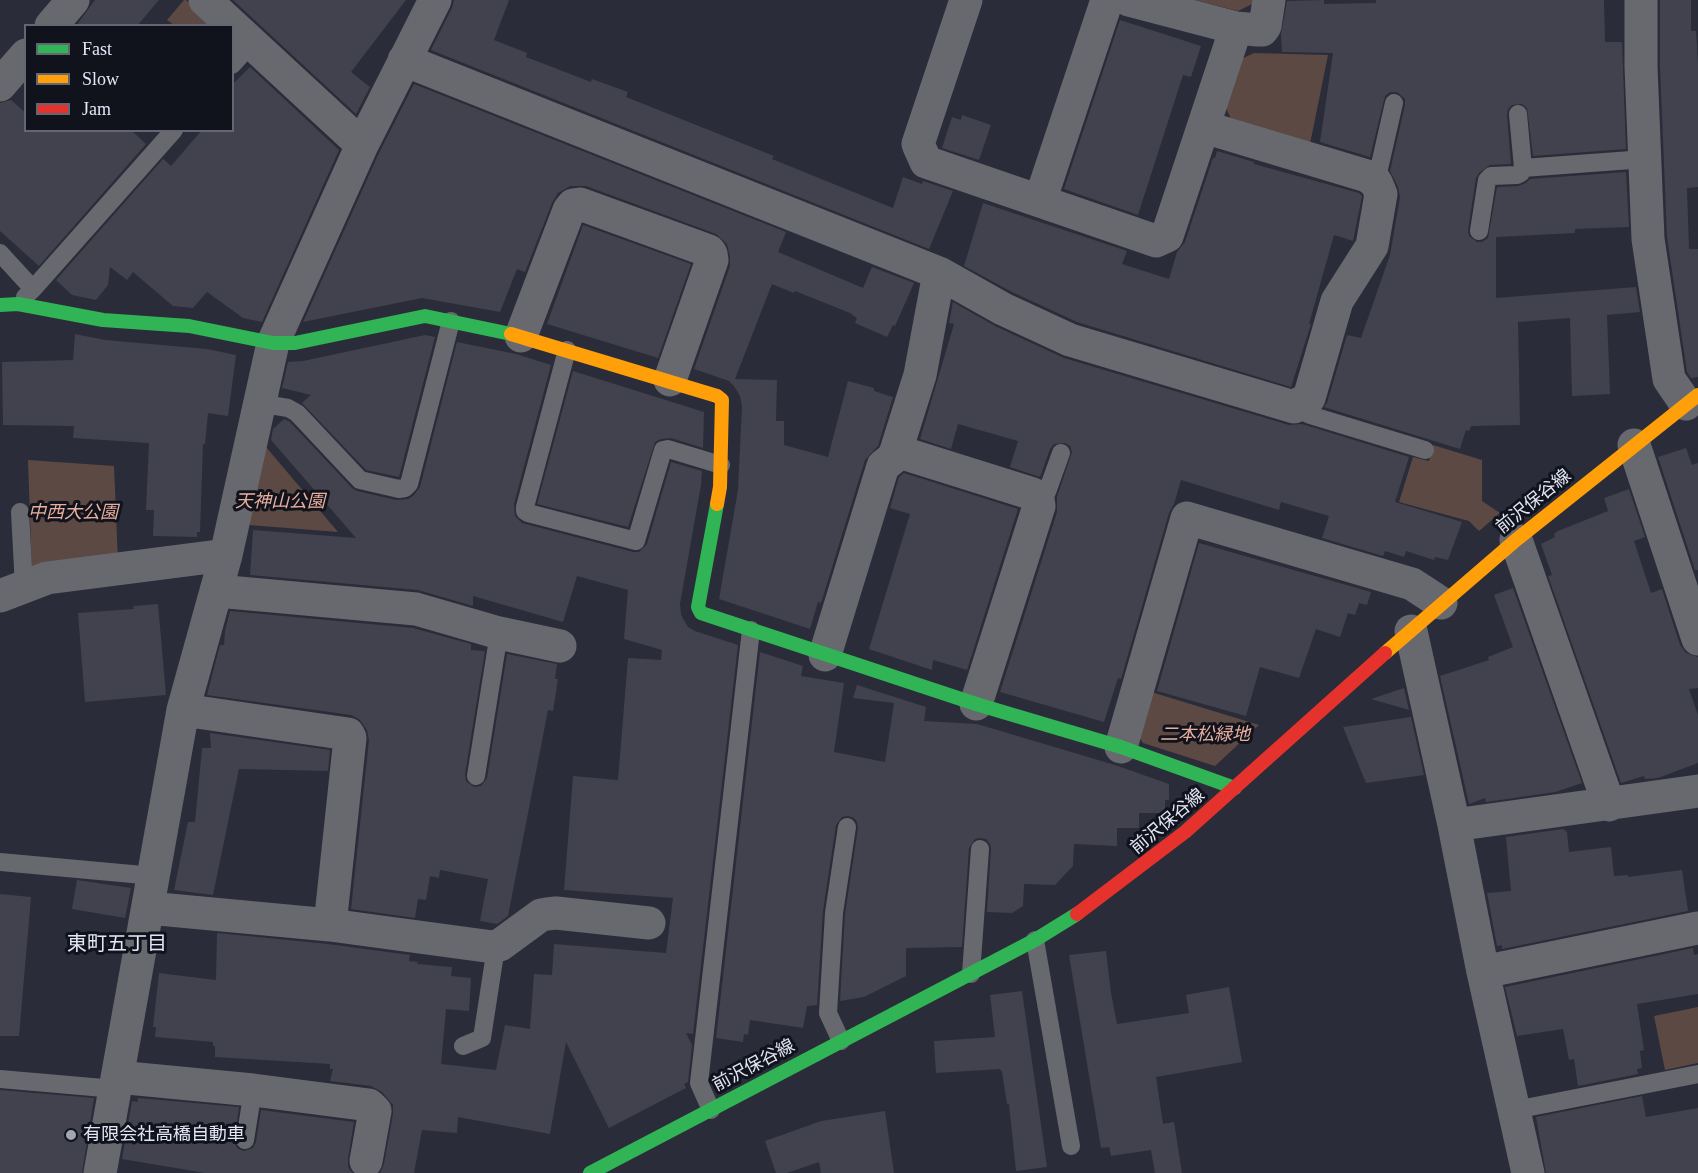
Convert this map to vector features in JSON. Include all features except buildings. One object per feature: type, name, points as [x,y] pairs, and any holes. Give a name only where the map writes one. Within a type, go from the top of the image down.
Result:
[{"type":"street","points":[[53,24],[73,0]]},
{"type":"street","points":[[206,0],[222,24]]},
{"type":"street","points":[[100,1173],[183,710],[226,555],[273,343],[362,145],[435,0]]},
{"type":"street","points":[[966,0],[918,144],[926,162],[1156,241],[1167,237],[1236,28]]},
{"type":"street","points":[[1040,201],[1107,0]]},
{"type":"street","points":[[1129,0],[1236,28],[1262,30],[1265,26],[1269,0]]},
{"type":"street","points":[[1641,0],[1641,67],[1648,239],[1669,379],[1692,399]]},
{"type":"street","points":[[242,54],[362,145]]},
{"type":"street","points":[[0,85],[24,57]]},
{"type":"street","points":[[405,60],[939,273],[1003,309],[1070,340],[1294,407],[1309,398],[1337,302],[1372,246],[1381,194],[1376,182],[1367,176],[1204,127]]},
{"type":"street","points":[[521,336],[569,210],[573,205],[580,204],[709,251],[711,254],[712,260],[670,380]]},
{"type":"street","points":[[825,655],[883,466],[893,458],[896,451],[921,375],[939,273]]},
{"type":"street","points":[[9,304],[103,320],[189,326],[273,343],[295,343],[425,316],[521,336],[717,396],[722,400],[720,487],[698,607],[701,613],[976,704],[1121,747],[1236,788]]},
{"type":"street","name":"前沢保谷線","points":[[590,1173],[1035,940],[1090,906],[1139,870],[1236,788],[1441,603],[1692,399]]},
{"type":"street","points":[[1634,445],[1698,639]]},
{"type":"street","points":[[896,451],[1034,494],[1038,499],[1039,506],[976,704]]},
{"type":"street","points":[[1121,747],[1187,518],[1412,584],[1441,603]]},
{"type":"street","points":[[1516,540],[1609,805]]},
{"type":"street","points":[[12,592],[47,578],[226,555]]},
{"type":"street","points":[[217,591],[416,609],[499,633],[560,646]]},
{"type":"street","points":[[1411,631],[1528,1173]]},
{"type":"street","points":[[183,710],[348,734],[350,738],[330,925]]},
{"type":"street","points":[[1454,825],[1698,791]]},
{"type":"street","points":[[148,908],[330,925],[496,946],[541,915],[547,914],[649,923]]},
{"type":"street","points":[[1483,972],[1698,928]]},
{"type":"street","points":[[116,1083],[253,1090],[372,1107],[374,1117],[366,1161]]},
{"type":"lane","points":[[1376,182],[1394,103]]},
{"type":"lane","points":[[1479,231],[1487,180],[1491,176],[1517,175],[1523,168],[1518,114]]},
{"type":"lane","points":[[9,304],[33,289],[172,132]]},
{"type":"lane","points":[[1523,168],[1645,159]]},
{"type":"lane","points":[[0,253],[33,289]]},
{"type":"lane","points":[[258,403],[288,408],[297,413],[360,480],[399,489],[405,488],[409,484],[451,321]]},
{"type":"lane","points":[[567,350],[525,511],[636,541],[663,450],[668,449],[721,465]]},
{"type":"lane","points":[[1294,407],[1310,415],[1425,450]]},
{"type":"lane","points":[[1038,499],[1047,492],[1061,453]]},
{"type":"lane","points":[[12,592],[20,512]]},
{"type":"lane","points":[[711,1110],[699,1083],[751,630]]},
{"type":"lane","points":[[476,776],[499,633]]},
{"type":"lane","points":[[841,1041],[828,1013],[834,913],[847,827]]},
{"type":"lane","points":[[971,974],[980,849]]},
{"type":"lane","points":[[0,862],[154,876]]},
{"type":"lane","points":[[1035,940],[1071,1146]]},
{"type":"lane","points":[[463,1046],[482,1038],[496,946]]},
{"type":"lane","points":[[1515,1110],[1698,1074]]},
{"type":"lane","points":[[0,1079],[116,1083]]},
{"type":"lane","points":[[245,1140],[253,1090]]},
{"type":"green space","points":[[186,0],[215,24],[173,24],[167,20]]},
{"type":"green space","points":[[1194,0],[1252,0],[1252,4],[1238,11]]},
{"type":"green space","points":[[1254,53],[1328,55],[1310,144],[1232,121],[1226,108],[1241,59]]},
{"type":"green space","points":[[1433,445],[1482,460],[1482,501],[1500,513],[1479,531],[1469,521],[1399,502],[1413,457],[1429,461]]},
{"type":"green space","name":"天神山公園","points":[[266,447],[338,532],[249,525]]},
{"type":"green space","name":"中西大公園","points":[[28,460],[114,466],[118,561],[32,575]]},
{"type":"green space","name":"二本松緑地","points":[[1148,691],[1259,725],[1215,766],[1143,743],[1136,732]]},
{"type":"green space","points":[[1698,1007],[1698,1063],[1665,1070],[1654,1016]]},
{"type":"traffic: fast","points":[[0,305],[18,304],[103,320],[189,326],[273,343],[295,343],[425,316],[511,334]]},
{"type":"traffic: fast","points":[[717,504],[698,607],[701,613],[976,704],[1121,747],[1235,788]]},
{"type":"traffic: fast","points":[[590,1173],[1035,940],[1077,914]]},
{"type":"traffic: slow","points":[[511,334],[717,396],[722,400],[720,487],[717,504]]},
{"type":"traffic: slow","points":[[1385,653],[1516,540],[1698,395]]},
{"type":"traffic: jam","points":[[1077,914],[1185,832],[1385,653]]},
{"type":"place","name":"有限会社高橋自動車","points":[[71,1135]]},
{"type":"district","name":"東町五丁目","points":[[117,945]]}]
